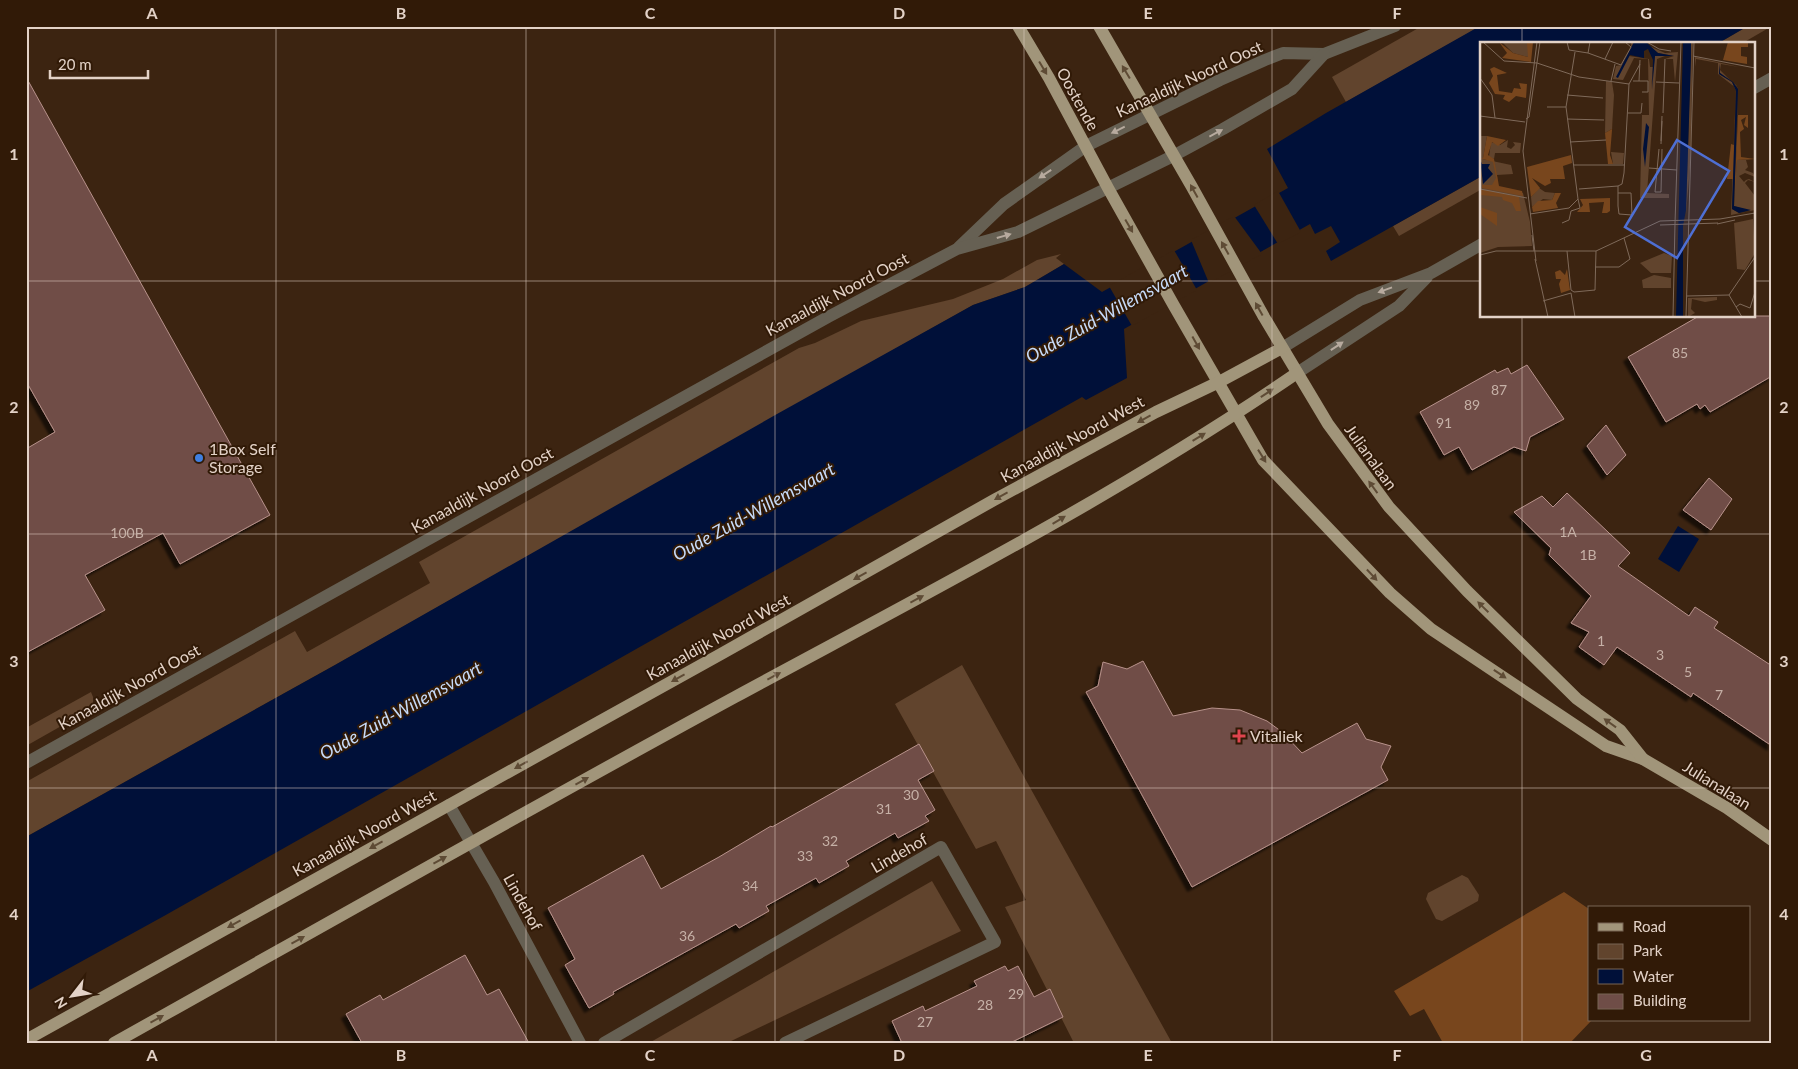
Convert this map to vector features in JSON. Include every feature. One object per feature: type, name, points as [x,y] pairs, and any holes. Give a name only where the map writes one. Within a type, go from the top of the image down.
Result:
[{"type":"main road","name":"Oostende","points":[[1018,26],[1049,78],[1108,188]]},
{"type":"main road","points":[[1099,26],[1150,114]]},
{"type":"main road","name":"Julianalaan","points":[[1150,114],[1236,269],[1297,373],[1331,428],[1388,507],[1467,591],[1577,699],[1620,730],[1643,758]]},
{"type":"main road","name":"Julianalaan","points":[[1108,188],[1263,460],[1390,593],[1424,623],[1606,746],[1643,758],[1727,808],[1772,840]]},
{"type":"main road","name":"Kanaaldijk Noord West","points":[[26,1040],[1003,496],[1156,412],[1219,382],[1282,348]]},
{"type":"main road","name":"Kanaaldijk Noord West","points":[[114,1043],[740,694],[1018,544],[1238,414],[1297,373]]},
{"type":"street","name":"Kanaaldijk Noord Oost","points":[[957,249],[1004,204],[1086,146],[1220,80],[1283,53],[1324,54],[1395,26]]},
{"type":"street","name":"Kanaaldijk Noord Oost","points":[[26,763],[770,348],[957,249],[1018,232],[1173,156],[1223,129],[1292,89],[1324,54]]},
{"type":"street","points":[[1756,87],[1772,78]]},
{"type":"street","name":"Kanaaldijk Noord West","points":[[1282,348],[1360,300],[1431,273],[1480,245]]},
{"type":"street","name":"Kanaaldijk Noord West","points":[[1297,373],[1399,306],[1431,273]]},
{"type":"street","name":"Lindehof","points":[[450,805],[580,1043]]},
{"type":"street","name":"Lindehof","points":[[604,1043],[941,848],[995,942],[785,1043]]},
{"type":"green space","points":[[1422,26],[1481,26],[1346,102],[1332,77]]},
{"type":"green space","points":[[1748,26],[1772,26],[1744,42],[1720,42]]},
{"type":"green space","points":[[1480,177],[1480,190],[1399,236],[1393,226]]},
{"type":"green space","points":[[1061,254],[1056,258],[1064,264],[1025,287],[973,305],[26,837],[26,782],[295,631],[307,652],[430,583],[419,562],[799,348],[815,343],[861,321],[953,299],[1003,279],[1037,260]]},
{"type":"green space","points":[[962,665],[1172,1043],[1074,1043],[1005,907],[1026,900],[996,841],[976,849],[895,704]]},
{"type":"green space","points":[[91,692],[93,708],[26,746],[26,728]]},
{"type":"green space","points":[[1462,875],[1468,878],[1479,895],[1478,901],[1442,921],[1436,919],[1426,899],[1428,893]]},
{"type":"green space","points":[[932,881],[961,931],[727,1043],[649,1043]]},
{"type":"shaded area","points":[[1564,892],[1588,908],[1588,1022],[1590,1022],[1570,1043],[1443,1043],[1424,1009],[1410,1016],[1394,991]]},
{"type":"water","name":"Oude Zuid-Willemsvaart","points":[[1480,26],[1748,26],[1720,42],[1480,42],[1480,177],[1331,261],[1326,251],[1340,242],[1331,226],[1315,234],[1310,224],[1124,329],[1127,378],[1086,400],[1082,397],[164,916],[26,992],[26,837],[973,305],[1025,287],[1064,264],[1102,292],[1288,188],[1267,149],[1326,113]]},
{"type":"water","points":[[1678,526],[1699,539],[1679,572],[1658,559]]},
{"type":"pier","points":[[1278,191],[1301,232],[1278,244],[1254,205]]},
{"type":"pier","points":[[1234,216],[1262,254],[1209,283],[1191,240]]},
{"type":"pier","points":[[1174,250],[1197,290],[1132,326],[1109,286]]},
{"type":"building","points":[[26,77],[270,515],[180,564],[163,533],[85,575],[105,610],[26,653],[26,449],[55,432],[26,381]]},
{"type":"building","points":[[1756,316],[1772,316],[1772,376],[1710,412],[1705,405],[1700,409],[1697,404],[1666,422],[1628,357],[1696,318],[1756,318]]},
{"type":"building","points":[[1527,365],[1564,419],[1530,437],[1526,451],[1514,447],[1472,470],[1459,447],[1444,455],[1420,412],[1495,370],[1497,373],[1508,368],[1511,374]]},
{"type":"building","points":[[1606,425],[1626,455],[1607,475],[1587,446]]},
{"type":"building","points":[[1709,478],[1732,499],[1711,530],[1683,510]]},
{"type":"building","points":[[1567,493],[1630,553],[1618,566],[1689,616],[1695,607],[1718,622],[1714,628],[1772,666],[1772,746],[1693,693],[1691,697],[1617,647],[1604,665],[1579,647],[1589,632],[1571,623],[1591,596],[1549,555],[1551,548],[1514,512],[1542,496],[1553,507]]},
{"type":"building","points":[[1143,661],[1173,716],[1212,708],[1240,710],[1267,721],[1282,732],[1302,753],[1357,723],[1366,739],[1391,746],[1381,767],[1388,780],[1192,887],[1086,692],[1098,686],[1103,662],[1127,669]]},
{"type":"building","points":[[919,744],[934,771],[918,780],[935,810],[925,816],[929,821],[898,838],[895,833],[846,861],[849,866],[819,883],[816,878],[766,906],[769,911],[739,928],[736,924],[613,992],[614,994],[589,1008],[565,965],[575,959],[548,908],[643,855],[661,889]]},
{"type":"building","points":[[465,955],[487,995],[499,989],[529,1043],[362,1043],[346,1014],[380,995],[383,1000]]},
{"type":"building","points":[[1005,966],[1008,971],[1018,966],[1034,997],[1050,989],[1063,1017],[1010,1043],[902,1043],[892,1021],[923,1006],[925,1011],[977,986],[974,981]]},
{"type":"place","name":"1Box Self Storage","points":[[199,458]]},
{"type":"place","name":"Vitaliek","points":[[1239,736]]}]
